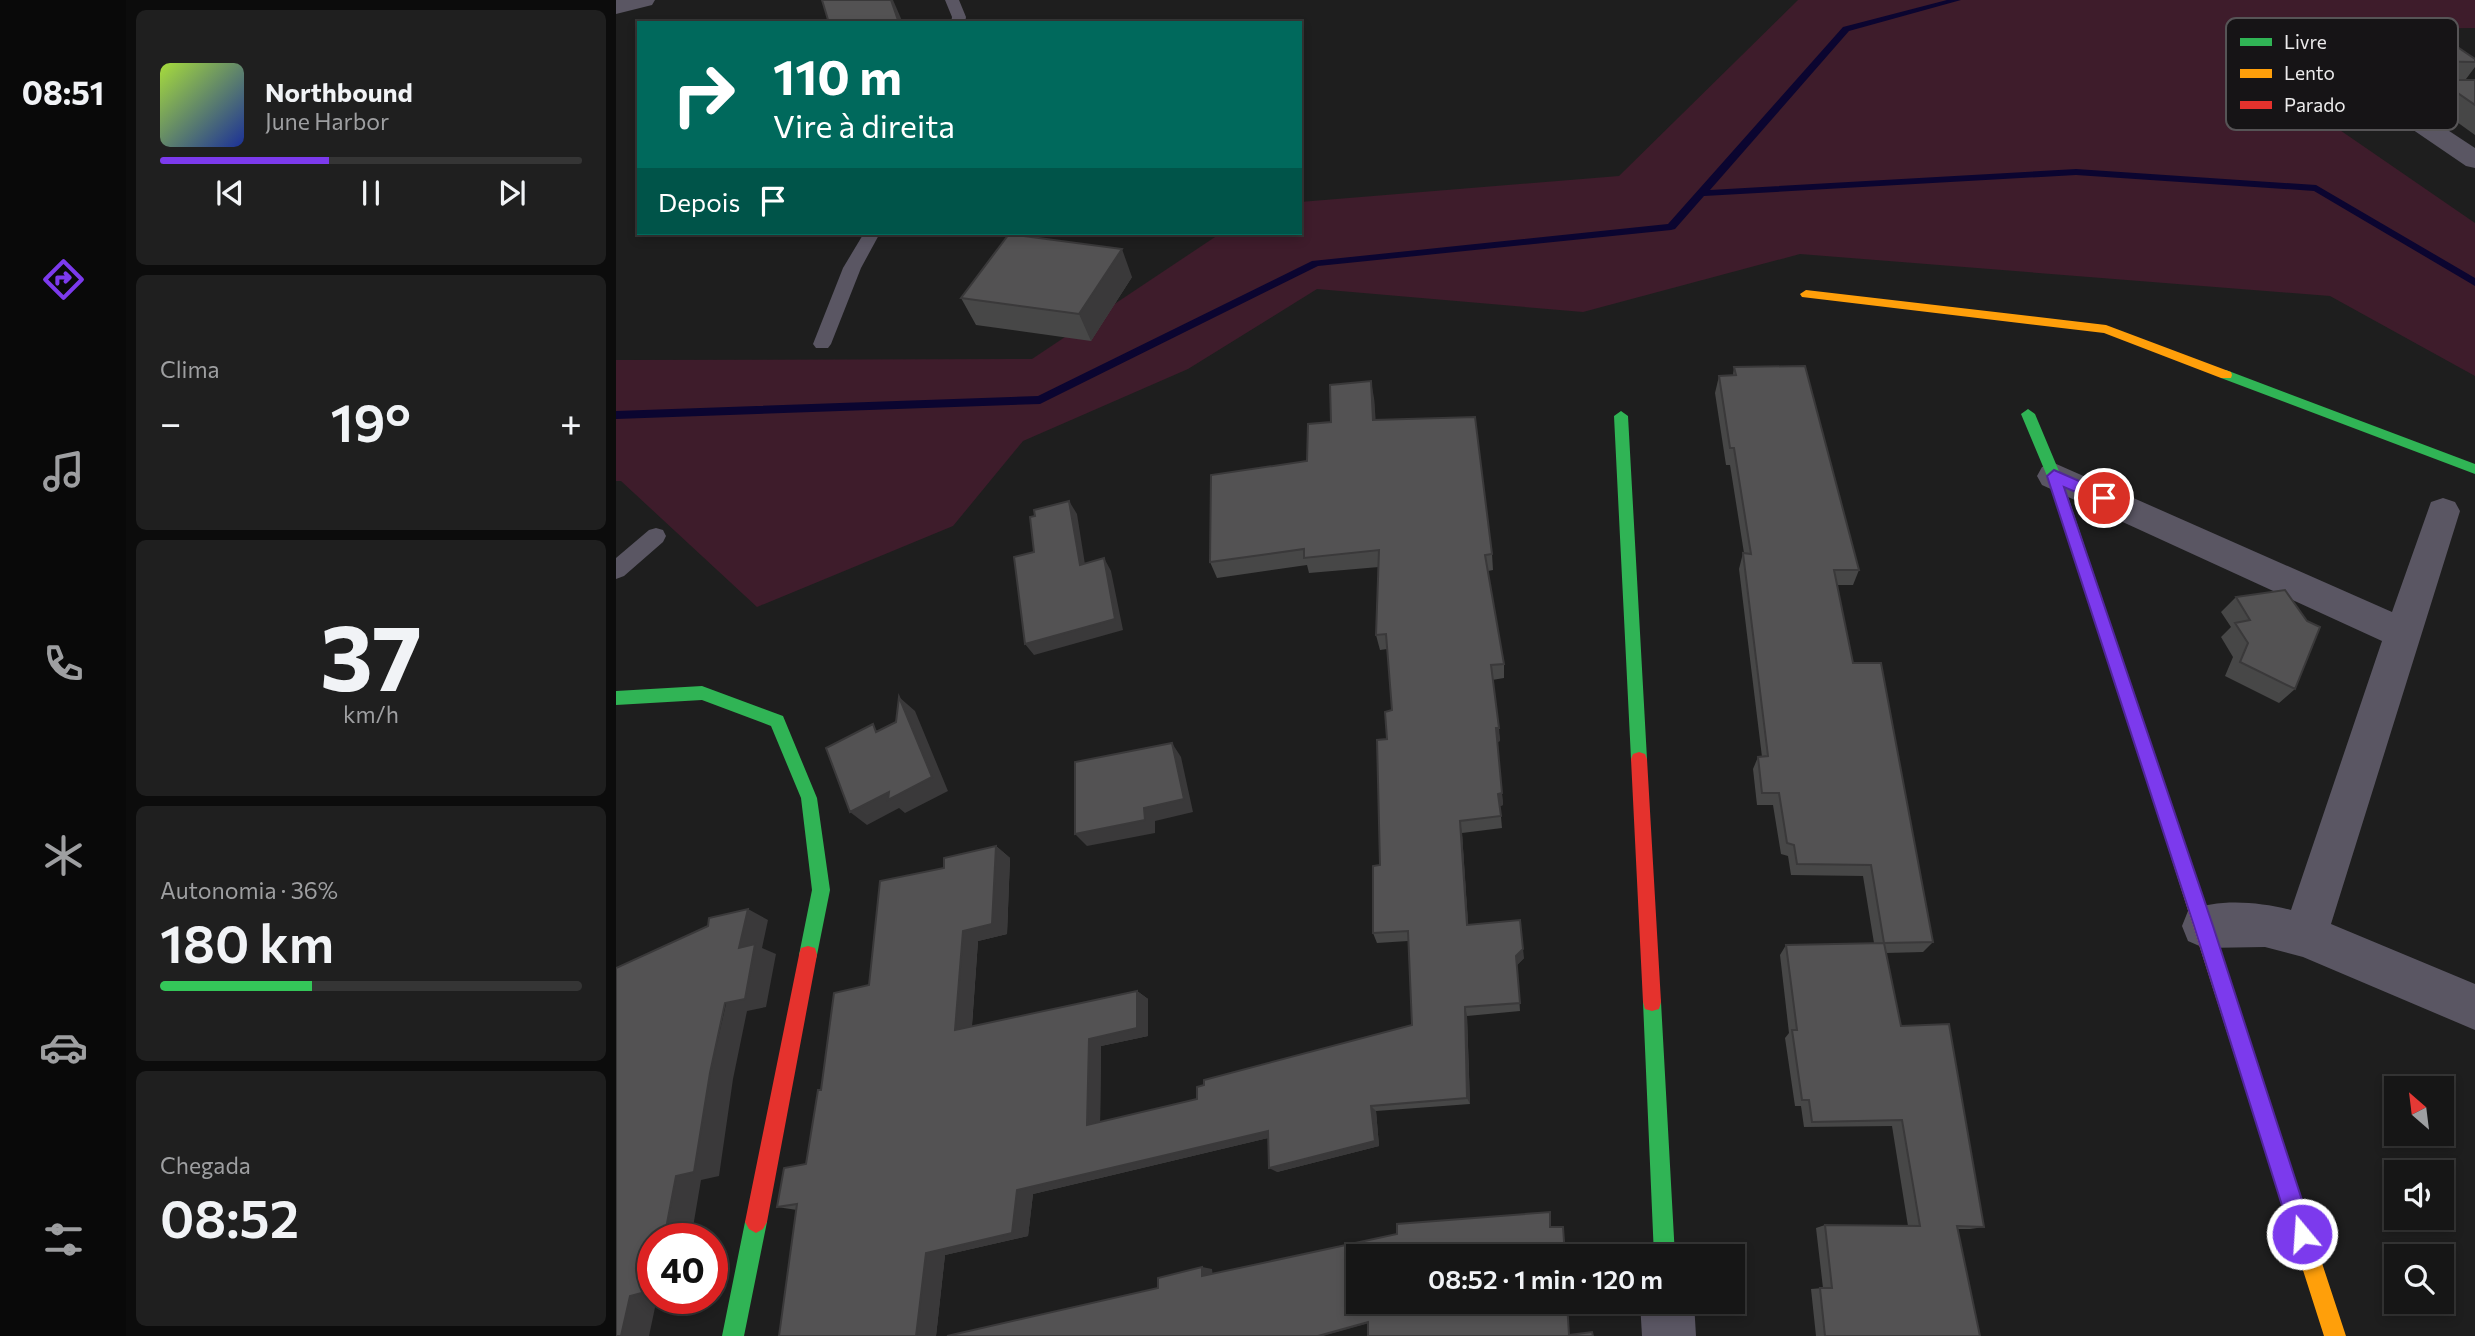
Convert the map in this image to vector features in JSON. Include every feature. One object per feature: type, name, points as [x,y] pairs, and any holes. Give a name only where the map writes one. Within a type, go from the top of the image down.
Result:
[{"type":"street","points":[[616,7],[644,0]]},
{"type":"street","points":[[2430,130],[2475,160]]},
{"type":"street","points":[[1806,294],[2106,329],[2475,469]]},
{"type":"street","points":[[2028,414],[2054,476],[2204,926],[2335,1336]]},
{"type":"street","points":[[1621,416],[1664,1244]]},
{"type":"street","points":[[2054,476],[2403,634]]},
{"type":"street","points":[[2305,935],[2443,511]]},
{"type":"street","points":[[616,698],[702,693],[777,721],[809,798],[821,890],[733,1336]]},
{"type":"street","points":[[2204,926],[2265,925],[2305,935],[2475,1007]]},
{"type":"street","points":[[1668,1314],[1669,1336]]},
{"type":"lane","points":[[952,0],[957,21]]},
{"type":"lane","points":[[822,344],[852,268],[871,235]]},
{"type":"lane","points":[[616,570],[656,536]]},
{"type":"shaded area","points":[[1798,0],[2475,0],[2475,28],[2458,28],[2458,18],[2226,18],[2226,130],[2340,130],[2475,223],[2475,376],[2330,296],[1800,254],[1583,312],[1317,289],[1188,369],[1023,441],[953,526],[757,607],[621,481],[616,481],[616,360],[1032,359],[1218,235],[1302,235],[1302,202],[1619,176]]},
{"type":"building","points":[[822,0],[891,0],[898,21],[828,21]]},
{"type":"building","points":[[2458,47],[2475,59],[2475,62],[2458,62]]},
{"type":"building","points":[[2458,80],[2475,80],[2475,105],[2458,93]]},
{"type":"building","points":[[1008,235],[1122,249],[1079,314],[961,298]]},
{"type":"building","points":[[1805,366],[1859,570],[1834,570],[1853,663],[1881,663],[1933,942],[1884,943],[1871,865],[1797,864],[1794,845],[1787,843],[1779,793],[1762,793],[1758,757],[1768,756],[1743,553],[1751,554],[1719,376],[1736,375],[1734,367]]},
{"type":"building","points":[[1371,381],[1373,420],[1475,417],[1492,554],[1485,555],[1504,664],[1491,665],[1499,728],[1496,728],[1502,793],[1498,794],[1501,816],[1460,821],[1467,925],[1520,920],[1523,949],[1516,956],[1520,1003],[1465,1007],[1467,1098],[1371,1106],[1375,1141],[1269,1168],[1268,1131],[1017,1190],[1012,1233],[926,1253],[916,1336],[779,1336],[797,1204],[777,1207],[784,1168],[806,1164],[818,1090],[821,1090],[834,993],[869,985],[880,881],[944,868],[944,858],[996,846],[992,924],[963,931],[955,1030],[1137,991],[1137,1028],[1089,1039],[1087,1125],[1197,1099],[1197,1087],[1204,1085],[1204,1080],[1412,1025],[1408,931],[1373,933],[1373,866],[1380,865],[1377,740],[1387,739],[1385,712],[1392,710],[1386,634],[1376,635],[1379,550],[1304,558],[1304,549],[1210,562],[1211,475],[1307,461],[1308,424],[1331,422],[1330,385]]},
{"type":"building","points":[[1069,501],[1080,565],[1104,558],[1115,619],[1025,644],[1014,557],[1034,552],[1030,517],[1035,516],[1034,510]]},
{"type":"building","points":[[2285,590],[2307,621],[2320,627],[2295,689],[2240,662],[2248,643],[2235,623],[2250,620],[2236,597]]},
{"type":"building","points":[[899,697],[932,777],[888,800],[889,792],[850,812],[826,748],[873,724],[876,732],[896,722]]},
{"type":"building","points":[[1172,743],[1184,799],[1144,808],[1145,820],[1075,834],[1075,762]]},
{"type":"building","points":[[748,909],[739,948],[755,944],[745,999],[725,1003],[710,1073],[694,1172],[676,1176],[667,1223],[637,1223],[637,1294],[630,1296],[621,1336],[616,1336],[616,968],[708,926],[709,918]]},
{"type":"building","points":[[1884,943],[1901,1026],[1949,1024],[1984,1227],[1957,1226],[1980,1336],[1825,1336],[1820,1288],[1832,1288],[1825,1225],[1920,1226],[1902,1120],[1812,1122],[1809,1100],[1802,1100],[1792,1030],[1797,1030],[1786,945]]},
{"type":"building","points":[[1550,1212],[1550,1227],[1563,1227],[1564,1244],[1351,1244],[1397,1234],[1397,1224]]},
{"type":"building","points":[[1346,1245],[1346,1314],[1568,1314],[1569,1335],[1592,1332],[1593,1336],[1368,1336],[1368,1322],[1318,1336],[947,1336],[1158,1288],[1158,1278],[1202,1267],[1202,1276]]},
{"type":"waterway","points":[[616,415],[1040,400],[1316,263],[1671,227],[1846,29],[1957,0]]},
{"type":"waterway","points":[[1702,193],[2076,172],[2316,188],[2475,283]]},
{"type":"traffic: fast","points":[[2226,375],[2475,469]]},
{"type":"traffic: fast","points":[[2028,414],[2054,476],[2142,741]]},
{"type":"traffic: fast","points":[[1621,416],[1639,759]]},
{"type":"traffic: fast","points":[[616,698],[702,693],[777,721],[809,798],[821,890],[808,955]]},
{"type":"traffic: fast","points":[[1652,1002],[1664,1244]]},
{"type":"traffic: fast","points":[[733,1336],[756,1222]]},
{"type":"traffic: slow","points":[[1806,294],[2106,329],[2226,375]]},
{"type":"traffic: slow","points":[[2142,741],[2335,1336]]},
{"type":"traffic: jam","points":[[1639,759],[1652,1002]]},
{"type":"traffic: jam","points":[[756,1222],[808,955]]},
{"type":"route","points":[[2104,498],[2054,476],[2204,926],[2302,1234]]}]
